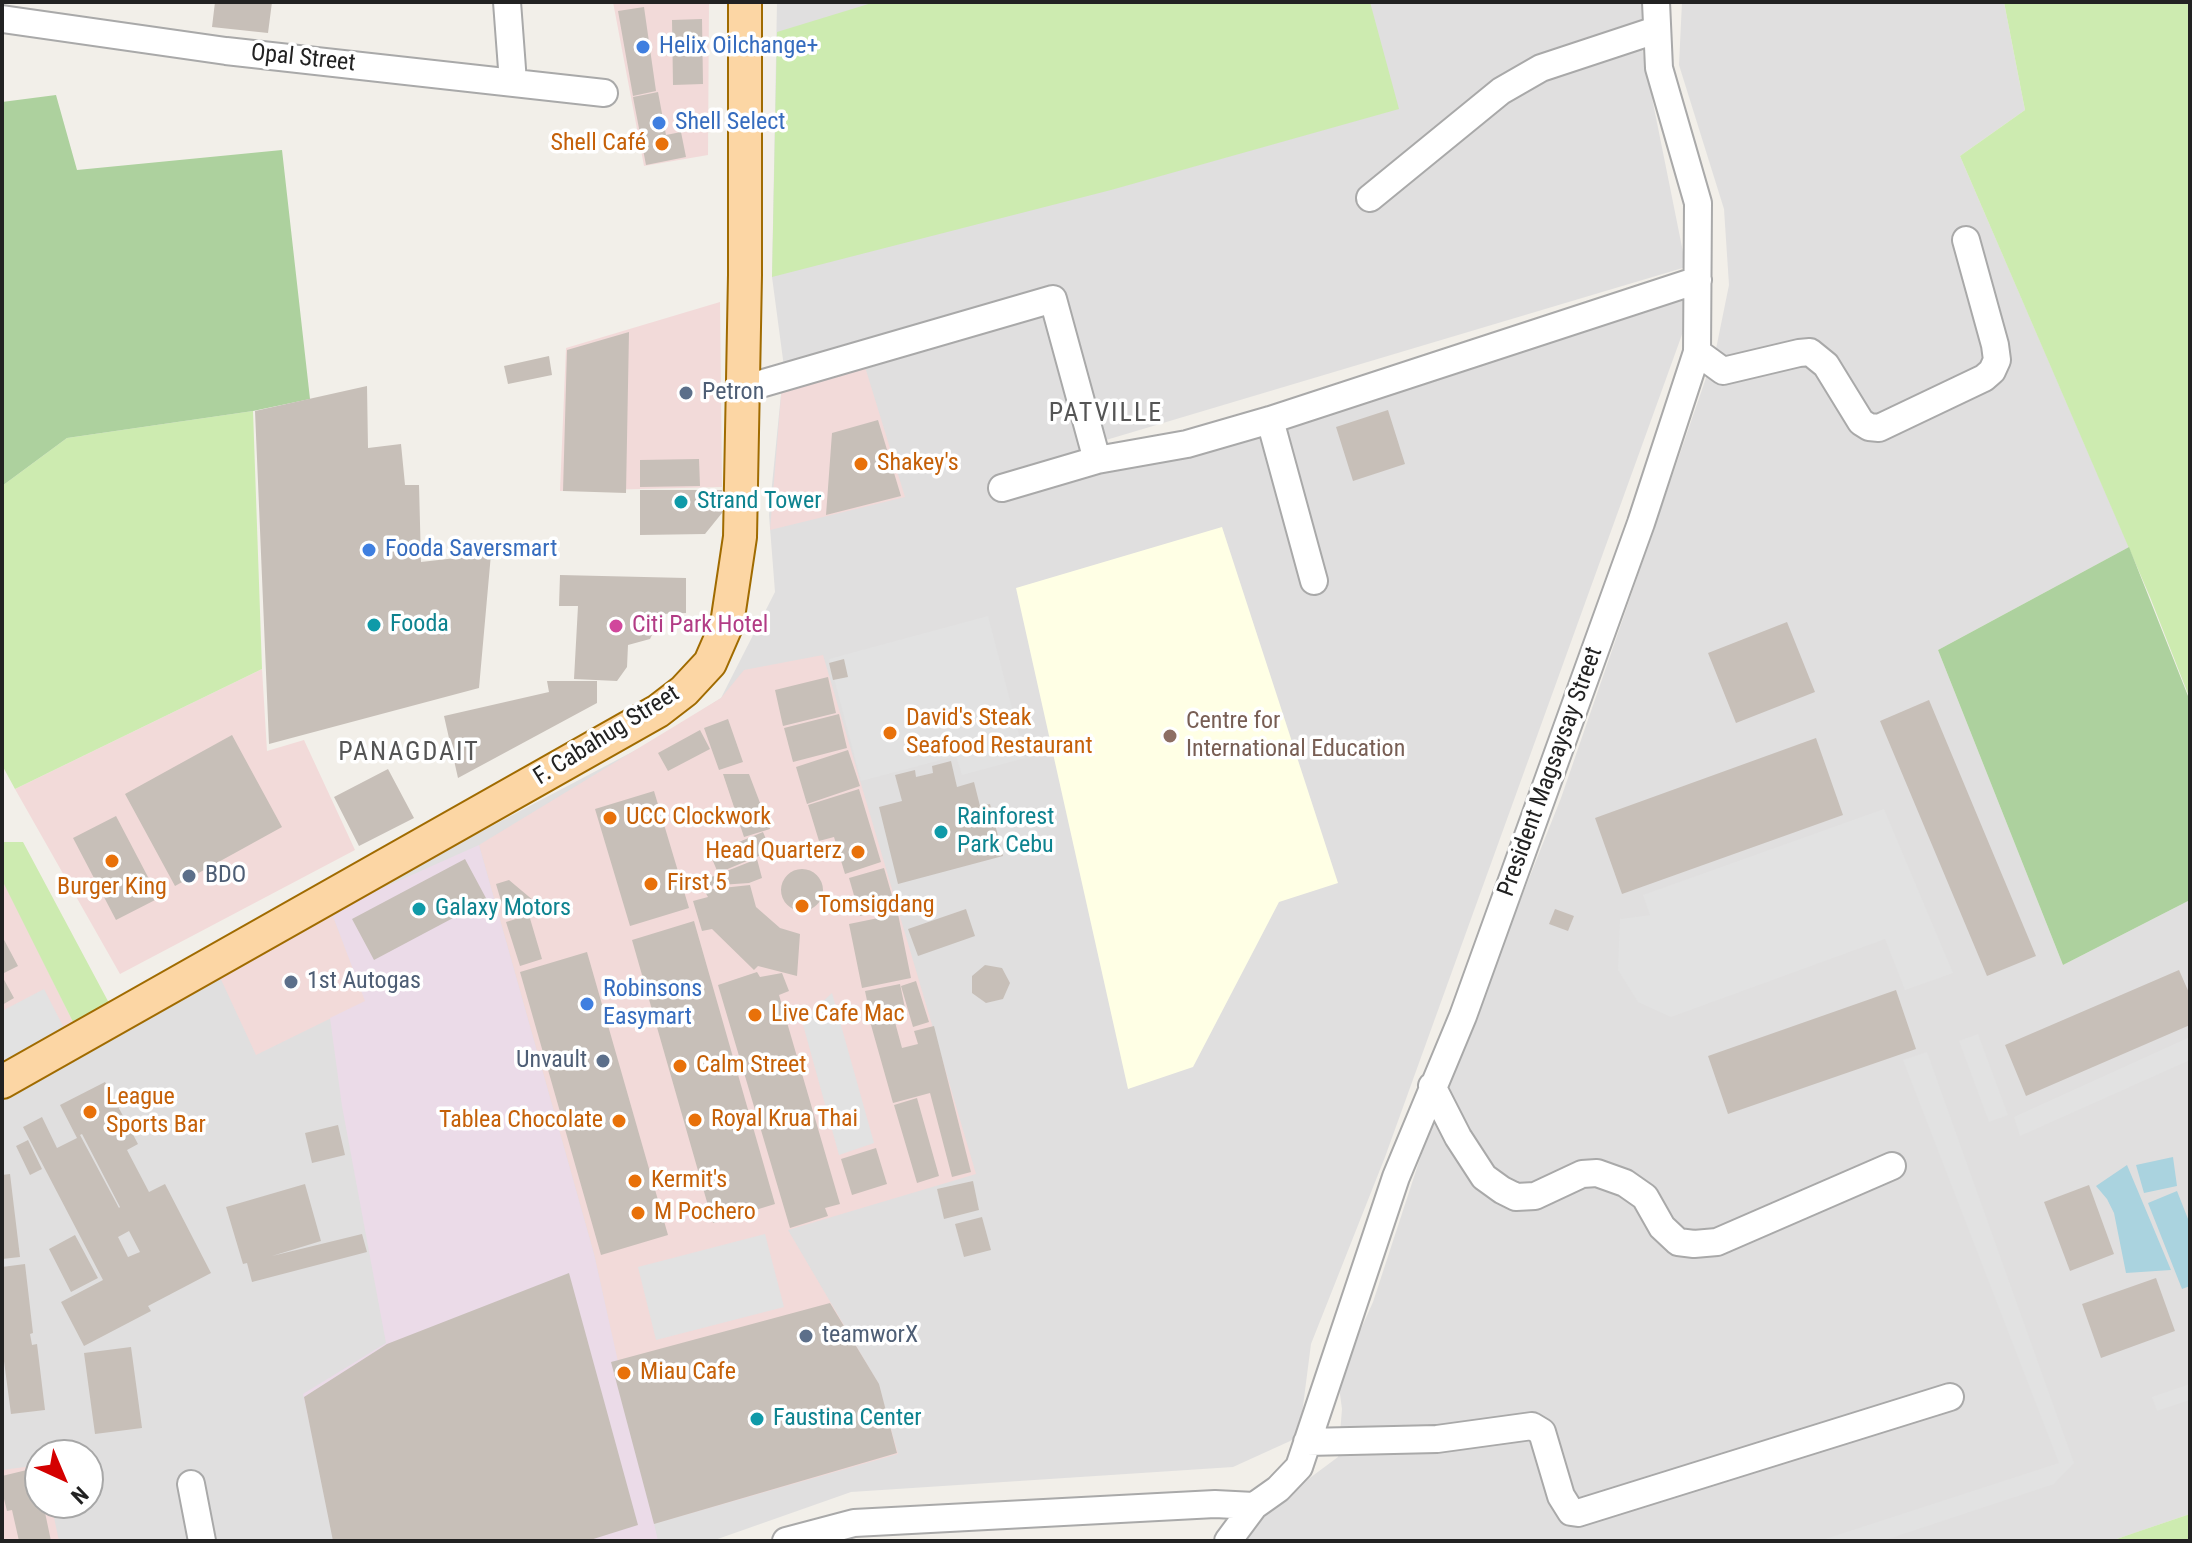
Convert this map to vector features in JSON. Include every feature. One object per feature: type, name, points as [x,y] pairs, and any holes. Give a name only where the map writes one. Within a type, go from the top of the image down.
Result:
[{"type":"main road","name":"F. Cabahug Street","points":[[2,1082],[658,711],[684,691],[710,663],[727,624],[739,549],[745,2]]},
{"type":"street","points":[[507,2],[513,82]]},
{"type":"street","name":"President Magsaysay Street","points":[[1228,1541],[1254,1506],[1278,1489],[1299,1467],[1396,1177],[1463,1016],[1636,538],[1697,352],[1698,203],[1659,68],[1656,2]]},
{"type":"street","name":"Opal Street","points":[[4,14],[226,51],[604,93]]},
{"type":"street","points":[[1370,198],[1501,91],[1541,68],[1656,30]]},
{"type":"street","points":[[1697,352],[1723,371],[1810,352],[1826,365],[1861,422],[1879,428],[1984,378],[1992,371],[1997,360],[1995,345],[1966,240]]},
{"type":"street","points":[[1002,488],[1097,460],[1187,444],[1270,420],[1698,280]]},
{"type":"street","points":[[743,389],[1053,299],[1097,460]]},
{"type":"street","points":[[1270,420],[1314,581]]},
{"type":"street","points":[[1432,1086],[1458,1137],[1484,1177],[1502,1190],[1516,1197],[1535,1196],[1582,1174],[1597,1173],[1625,1183],[1645,1197],[1662,1227],[1678,1242],[1717,1242],[1892,1166]]},
{"type":"street","points":[[1307,1442],[1437,1439],[1532,1426],[1541,1429],[1544,1435],[1561,1496],[1569,1510],[1578,1513],[1950,1397]]},
{"type":"street","points":[[191,1484],[202,1541]]},
{"type":"street","points":[[786,1541],[854,1523],[1215,1504],[1254,1506]]},
{"type":"shaded area","points":[[613,2],[709,2],[708,155],[644,166]]},
{"type":"shaded area","points":[[777,2],[1645,2],[1642,48],[1686,267],[1106,440],[1061,288],[784,367],[772,277]]},
{"type":"shaded area","points":[[1682,2],[2004,2],[2025,110],[1960,156],[2129,547],[1938,650],[2063,965],[2190,900],[2190,1514],[2111,1541],[1244,1541],[1256,1518],[1338,1457],[1342,1409],[1338,1380],[1373,1302],[1431,1125],[1561,798],[1716,349],[1729,285],[1724,209],[1679,65]]},
{"type":"shaded area","points":[[1686,289],[1684,329],[1385,1157],[1311,1344],[1299,1437],[1233,1467],[851,1492],[712,1541],[2,1541],[2,1084],[651,742],[721,698],[775,592],[769,515],[782,384],[1044,302],[1090,465]]},
{"type":"shaded area","points":[[720,302],[722,487],[560,491],[566,348]]},
{"type":"shaded area","points":[[862,357],[905,497],[770,530],[782,384]]},
{"type":"shaded area","name":"Centre for International Education","points":[[1222,527],[1338,883],[1279,902],[1193,1067],[1128,1089],[1016,588]]},
{"type":"shaded area","points":[[988,616],[1025,758],[962,775],[956,756],[861,781],[829,659]]},
{"type":"shaded area","points":[[823,655],[976,1174],[788,1230],[878,1383],[898,1454],[653,1524],[594,1254],[479,845],[721,698],[744,670]]},
{"type":"shaded area","points":[[262,669],[267,751],[304,740],[355,850],[120,974],[15,789]]},
{"type":"shaded area","points":[[1884,809],[1953,973],[1905,990],[1885,939],[1671,1017],[1638,1002],[1618,970],[1620,919],[1650,915],[1643,895]]},
{"type":"shaded area","points":[[479,845],[594,1254],[658,1541],[335,1541],[303,1394],[386,1343],[342,1106],[330,1018],[365,1001],[331,911]]},
{"type":"shaded area","points":[[2,880],[73,1022],[2,1062]]},
{"type":"shaded area","points":[[331,911],[366,1001],[256,1055],[218,973]]},
{"type":"shaded area","points":[[44,989],[64,1028],[2,1062],[2,1011]]},
{"type":"shaded area","points":[[832,993],[874,1143],[839,1155],[802,1021]]},
{"type":"shaded area","points":[[1978,1034],[2008,1115],[1989,1122],[1959,1041]]},
{"type":"shaded area","points":[[2190,1037],[2190,1060],[2020,1136],[2014,1117]]},
{"type":"shaded area","points":[[1927,1052],[2074,1463],[2054,1484],[1882,1541],[1819,1541],[2059,1463],[1903,1060]]},
{"type":"shaded area","points":[[765,1234],[784,1307],[656,1340],[638,1267]]},
{"type":"shaded area","points":[[2190,1384],[2190,1400],[2157,1411],[2152,1397]]},
{"type":"shaded area","points":[[24,1467],[24,1519],[54,1519],[59,1541],[2,1541],[2,1470]]},
{"type":"green space","points":[[875,2],[1370,2],[1399,109],[1111,190],[772,277],[777,32]]},
{"type":"green space","points":[[2004,2],[2190,2],[2190,699],[2150,597],[1960,156],[2025,110]]},
{"type":"green space","points":[[56,95],[77,170],[282,150],[310,399],[253,411],[67,438],[2,486],[2,102]]},
{"type":"green space","points":[[253,411],[262,669],[15,789],[2,765],[2,486],[67,438]]},
{"type":"green space","points":[[2129,547],[2190,701],[2190,900],[2063,965],[1938,650]]},
{"type":"green space","points":[[2,842],[23,842],[109,1003],[73,1022],[2,880]]},
{"type":"green space","points":[[2190,1514],[2190,1541],[2111,1541],[2134,1533]]},
{"type":"water","points":[[2173,1157],[2177,1186],[2144,1193],[2136,1165]]},
{"type":"water","points":[[2127,1165],[2171,1270],[2126,1273],[2114,1213],[2096,1186]]},
{"type":"water","points":[[2177,1191],[2190,1224],[2190,1286],[2182,1289],[2148,1203]]},
{"type":"building","points":[[215,2],[272,2],[268,33],[212,27]]},
{"type":"building","points":[[644,7],[656,91],[633,96],[618,11]]},
{"type":"building","points":[[702,19],[703,84],[673,85],[672,20]]},
{"type":"building","points":[[658,92],[666,135],[681,132],[686,157],[646,165],[633,97]]},
{"type":"building","points":[[629,332],[626,493],[563,491],[567,350]]},
{"type":"building","points":[[549,356],[552,375],[508,384],[504,366]]},
{"type":"building","name":"Fooda","points":[[367,386],[368,448],[401,444],[405,485],[419,485],[421,562],[491,554],[479,688],[269,744],[255,411]]},
{"type":"building","points":[[1388,410],[1405,464],[1353,481],[1336,427]]},
{"type":"building","name":"Shakey's","points":[[878,420],[901,496],[826,515],[832,433]]},
{"type":"building","points":[[699,459],[700,486],[640,487],[640,460]]},
{"type":"building","name":"Strand Tower","points":[[640,490],[722,490],[722,513],[705,534],[640,535]]},
{"type":"building","name":"Citi Park Hotel","points":[[560,575],[686,578],[686,613],[662,614],[650,639],[628,645],[627,667],[617,681],[574,679],[578,606],[559,606]]},
{"type":"building","points":[[1787,622],[1815,692],[1736,723],[1708,653]]},
{"type":"building","points":[[844,659],[848,677],[833,680],[829,663]]},
{"type":"building","points":[[828,677],[836,713],[783,726],[775,690]]},
{"type":"building","points":[[547,681],[597,681],[597,703],[458,778],[444,716],[549,692]]},
{"type":"building","points":[[1929,700],[2036,956],[1987,976],[1880,721]]},
{"type":"building","points":[[839,714],[847,748],[793,762],[784,728]]},
{"type":"building","points":[[728,719],[743,762],[719,770],[704,728]]},
{"type":"building","points":[[700,730],[710,749],[668,771],[658,753]]},
{"type":"building","points":[[232,735],[282,827],[175,886],[125,794]]},
{"type":"building","points":[[1816,738],[1843,815],[1622,894],[1595,818]]},
{"type":"building","points":[[848,750],[860,786],[807,804],[796,767]]},
{"type":"building","name":"Rainforest Park Cebu","points":[[951,761],[957,787],[974,782],[980,806],[990,804],[1003,856],[898,884],[879,807],[902,801],[895,775],[915,770],[916,777],[933,773],[932,766]]},
{"type":"building","points":[[388,769],[414,818],[359,846],[334,797]]},
{"type":"building","points":[[723,774],[749,774],[770,829],[744,837]]},
{"type":"building","points":[[859,789],[881,862],[845,874],[834,837],[819,841],[808,805]]},
{"type":"building","points":[[654,791],[689,908],[630,926],[595,809]]},
{"type":"building","points":[[116,816],[159,898],[116,920],[73,838]]},
{"type":"building","points":[[763,832],[771,851],[718,873],[710,854]]},
{"type":"building","name":"Galaxy Motors","points":[[465,859],[487,900],[374,960],[352,919]]},
{"type":"building","points":[[757,859],[762,878],[749,883],[706,886],[704,880]]},
{"type":"building","points":[[884,868],[895,906],[860,916],[849,878]]},
{"type":"building","points":[[802,869],[817,875],[823,890],[817,905],[802,911],[787,905],[781,890],[787,875]]},
{"type":"building","points":[[509,880],[534,901],[504,911],[496,884]]},
{"type":"building","points":[[750,885],[756,907],[780,928],[800,934],[797,976],[758,966],[754,970],[712,929],[702,931],[693,901],[708,897],[704,890]]},
{"type":"building","points":[[966,909],[975,936],[918,956],[908,929]]},
{"type":"building","points":[[1555,909],[1574,916],[1568,931],[1549,924]]},
{"type":"building","points":[[898,914],[911,978],[862,988],[849,924]]},
{"type":"building","points":[[529,915],[542,959],[520,966],[506,922]]},
{"type":"building","points":[[694,921],[775,1204],[713,1223],[632,940]]},
{"type":"building","points":[[2,936],[18,966],[2,974]]},
{"type":"building","points":[[587,952],[668,1235],[601,1255],[520,972]]},
{"type":"building","points":[[985,965],[1002,968],[1010,983],[1003,999],[986,1003],[972,993],[972,976]]},
{"type":"building","points":[[2179,970],[2190,995],[2190,1025],[2026,1096],[2005,1045]]},
{"type":"building","points":[[757,972],[760,977],[782,973],[789,991],[779,995],[840,1204],[825,1208],[828,1216],[790,1228],[718,985]]},
{"type":"building","points":[[2,976],[14,998],[2,1005]]},
{"type":"building","points":[[916,981],[929,1022],[913,1027],[901,986]]},
{"type":"building","points":[[900,984],[905,1008],[870,1015],[865,991]]},
{"type":"building","points":[[1896,990],[1916,1049],[1728,1114],[1708,1056]]},
{"type":"building","points":[[892,1011],[902,1048],[918,1044],[914,1031],[934,1026],[971,1172],[952,1177],[930,1093],[893,1103],[869,1018]]},
{"type":"building","points":[[105,1082],[138,1144],[127,1150],[149,1192],[165,1184],[211,1273],[148,1306],[151,1311],[84,1346],[61,1302],[103,1280],[23,1127],[42,1117],[57,1148],[77,1138],[60,1105]],"holes":[[[80,1135],[120,1207],[119,1208]],[[129,1231],[140,1252],[128,1257],[118,1237]]]},
{"type":"building","points":[[917,1098],[939,1176],[917,1183],[894,1105]]},
{"type":"building","points":[[338,1125],[345,1155],[312,1163],[305,1133]]},
{"type":"building","points":[[28,1140],[42,1169],[30,1175],[16,1146]]},
{"type":"building","points":[[876,1148],[887,1184],[852,1195],[841,1159]]},
{"type":"building","points":[[10,1174],[20,1257],[2,1259],[2,1175]]},
{"type":"building","points":[[973,1181],[979,1210],[944,1219],[937,1189]]},
{"type":"building","points":[[305,1184],[321,1241],[272,1256],[362,1234],[367,1252],[252,1282],[247,1263],[243,1264],[226,1207]]},
{"type":"building","points":[[2089,1185],[2114,1254],[2070,1271],[2044,1202]]},
{"type":"building","points":[[982,1217],[991,1250],[964,1257],[955,1224]]},
{"type":"building","points":[[75,1235],[98,1278],[71,1292],[49,1249]]},
{"type":"building","points":[[25,1264],[33,1333],[30,1334],[32,1345],[37,1344],[45,1410],[11,1414],[2,1346],[2,1267]]},
{"type":"building","points":[[569,1273],[638,1525],[587,1541],[333,1541],[304,1397],[387,1344]]},
{"type":"building","points":[[2156,1278],[2175,1331],[2101,1358],[2082,1304]]},
{"type":"building","name":"Faustina Center","points":[[830,1303],[879,1384],[897,1453],[654,1524],[611,1362]]},
{"type":"building","points":[[131,1347],[142,1428],[95,1434],[84,1353]]},
{"type":"building","points":[[24,1471],[24,1519],[46,1519],[51,1541],[19,1541],[12,1510],[7,1511],[2,1476]]},
{"type":"place","name":"Helix Oilchange+","points":[[643,47]]},
{"type":"place","name":"Shell Select","points":[[659,123]]},
{"type":"place","name":"Shell Café","points":[[662,144]]},
{"type":"place","name":"Petron","points":[[686,393]]},
{"type":"place","name":"Shakey's","points":[[861,464]]},
{"type":"place","name":"Strand Tower","points":[[681,502]]},
{"type":"place","name":"Fooda Saversmart","points":[[369,550]]},
{"type":"place","name":"Fooda","points":[[374,625]]},
{"type":"place","name":"Citi Park Hotel","points":[[616,626]]},
{"type":"place","name":"David's Steak Seafood Restaurant","points":[[890,733]]},
{"type":"place","name":"Centre for International Education","points":[[1170,736]]},
{"type":"place","name":"UCC Clockwork","points":[[610,818]]},
{"type":"place","name":"Rainforest Park Cebu","points":[[941,832]]},
{"type":"place","name":"Head Quarterz","points":[[858,852]]},
{"type":"place","name":"Burger King","points":[[112,861]]},
{"type":"place","name":"BDO","points":[[189,876]]},
{"type":"place","name":"First 5","points":[[651,884]]},
{"type":"place","name":"Tomsigdang","points":[[802,906]]},
{"type":"place","name":"Galaxy Motors","points":[[419,909]]},
{"type":"place","name":"1st Autogas","points":[[291,982]]},
{"type":"place","name":"Robinsons Easymart","points":[[587,1004]]},
{"type":"place","name":"Live Cafe Mac","points":[[755,1015]]},
{"type":"place","name":"Unvault","points":[[603,1061]]},
{"type":"place","name":"Calm Street","points":[[680,1066]]},
{"type":"place","name":"League Sports Bar","points":[[90,1112]]},
{"type":"place","name":"Royal Krua Thai","points":[[695,1120]]},
{"type":"place","name":"Tablea Chocolate","points":[[619,1121]]},
{"type":"place","name":"Kermit's","points":[[635,1181]]},
{"type":"place","name":"M Pochero","points":[[638,1213]]},
{"type":"place","name":"teamworX","points":[[806,1336]]},
{"type":"place","name":"Miau Cafe","points":[[624,1373]]},
{"type":"place","name":"Faustina Center","points":[[757,1419]]},
{"type":"district","name":"PATVILLE","points":[[1106,414]]},
{"type":"district","name":"PANAGDAIT","points":[[409,753]]}]
